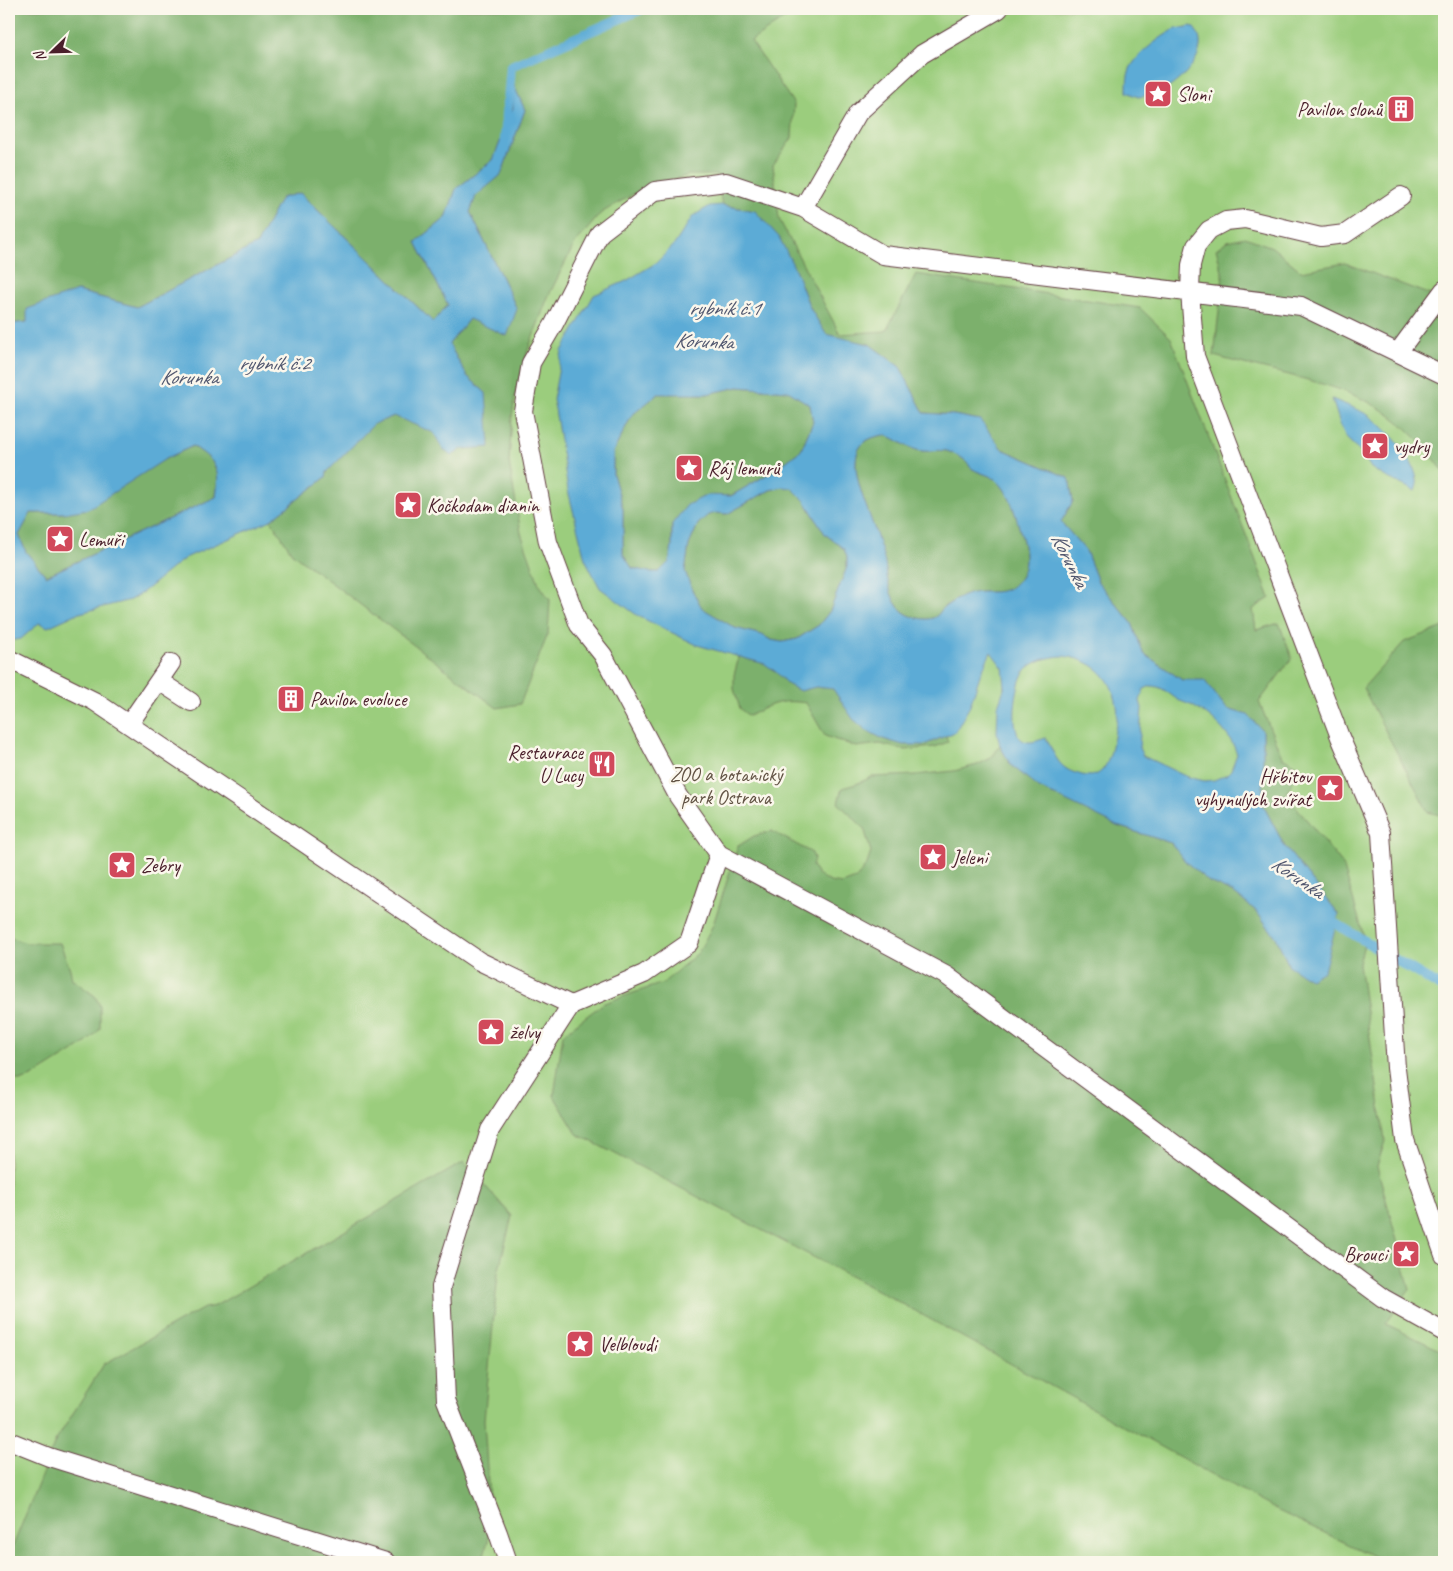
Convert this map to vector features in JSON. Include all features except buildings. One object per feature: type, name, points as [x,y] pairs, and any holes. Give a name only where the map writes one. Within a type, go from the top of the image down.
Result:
[{"type":"lane","points":[[803,208],[858,113],[922,54],[999,9]]},
{"type":"lane","points":[[1444,375],[1301,306],[883,255],[803,208],[726,182],[655,192],[600,234],[554,324],[531,364],[523,410],[548,542],[579,624],[603,655],[678,796],[719,854],[947,976],[1383,1298],[1444,1332]]},
{"type":"lane","points":[[1401,196],[1345,234],[1321,237],[1245,220],[1226,221],[1209,230],[1196,246],[1190,265],[1190,292],[1195,356],[1340,737],[1381,833],[1396,1068],[1405,1140],[1444,1254]]},
{"type":"lane","points":[[1398,352],[1444,290]]},
{"type":"lane","points":[[9,659],[94,701],[479,961],[571,1005]]},
{"type":"lane","points":[[129,724],[171,663]]},
{"type":"lane","points":[[159,681],[191,702]]},
{"type":"lane","points":[[508,1562],[446,1400],[441,1287],[490,1130],[571,1005],[644,974],[689,943],[719,854]]},
{"type":"lane","points":[[9,1441],[48,1457],[386,1562]]},
{"type":"green space","name":"ZOO a botanický park Ostrava","points":[[9,9],[1444,9],[1444,1562],[9,1562]]},
{"type":"green space","points":[[9,9],[799,9],[751,41],[794,104],[792,138],[773,165],[779,219],[840,334],[886,331],[916,274],[1140,308],[1171,338],[1270,598],[1253,609],[1256,630],[1279,623],[1292,658],[1259,702],[1282,757],[1301,767],[1286,794],[1343,865],[1365,940],[1359,964],[1385,1141],[1377,1166],[1410,1289],[1386,1324],[1444,1352],[1444,1562],[1386,1562],[1274,1509],[888,1296],[577,1134],[554,1096],[563,1034],[604,1003],[663,983],[698,953],[713,925],[738,846],[754,836],[772,831],[812,853],[814,859],[812,866],[818,875],[830,882],[842,884],[856,879],[867,864],[871,852],[864,828],[838,803],[842,788],[872,777],[954,771],[977,765],[991,758],[1000,746],[1011,765],[1117,826],[1171,843],[1185,861],[1209,882],[1232,892],[1255,910],[1276,937],[1289,966],[1339,914],[1285,847],[1263,805],[1263,731],[1248,715],[1227,709],[1204,681],[1182,680],[1143,653],[1132,623],[1098,582],[1086,551],[1061,522],[1073,501],[1069,478],[1002,449],[979,420],[954,415],[924,413],[900,367],[869,344],[826,335],[810,308],[795,269],[755,211],[722,205],[716,175],[689,175],[642,189],[601,213],[574,245],[548,297],[528,350],[516,391],[509,462],[521,533],[539,584],[550,600],[548,634],[520,704],[497,708],[292,553],[271,520],[326,477],[327,472],[374,423],[394,416],[486,393],[467,376],[449,344],[469,319],[517,309],[470,212],[475,196],[501,175],[525,110],[512,82],[513,109],[493,160],[456,189],[446,218],[416,242],[448,305],[433,322],[300,193],[281,198],[257,244],[137,307],[77,291],[27,322],[9,324]]},
{"type":"green space","points":[[1245,237],[1272,247],[1301,271],[1345,263],[1444,300],[1444,472],[1423,445],[1407,429],[1389,414],[1368,402],[1324,384],[1214,356],[1223,275],[1216,249],[1227,241]]},
{"type":"green space","points":[[738,387],[788,391],[810,405],[813,422],[801,450],[775,470],[731,496],[720,496],[672,524],[672,547],[669,562],[660,572],[649,572],[632,568],[623,554],[623,509],[613,474],[613,452],[632,415],[658,393],[707,394]]},
{"type":"green space","points":[[886,435],[917,450],[947,451],[952,453],[965,460],[971,468],[992,477],[1001,484],[1012,505],[1024,549],[1025,561],[1023,572],[1016,583],[1006,590],[966,595],[945,606],[937,616],[930,619],[917,618],[900,609],[891,594],[883,556],[859,483],[856,463],[859,449],[864,443],[872,438]]},
{"type":"green space","points":[[193,446],[210,458],[218,473],[216,497],[46,576],[26,552],[19,535],[31,513],[64,513]]},
{"type":"green space","points":[[783,487],[792,488],[805,501],[825,534],[844,549],[847,557],[847,567],[830,611],[819,625],[797,639],[782,642],[735,628],[701,608],[685,571],[689,545],[698,524],[708,515],[716,513],[727,514],[770,490]]},
{"type":"green space","points":[[1444,627],[1444,816],[1428,812],[1363,688],[1404,642]]},
{"type":"green space","points":[[747,647],[946,736],[948,742],[935,747],[905,750],[880,744],[856,747],[825,736],[806,703],[782,702],[764,708],[749,716],[740,709],[734,689],[734,675],[739,657]]},
{"type":"green space","points":[[9,937],[26,943],[60,943],[72,979],[95,996],[100,1006],[100,1029],[86,1043],[32,1077],[20,1081],[9,1077]]},
{"type":"green space","points":[[464,1162],[512,1216],[498,1273],[484,1420],[491,1530],[482,1562],[9,1562],[9,1556],[55,1442],[104,1364],[204,1308],[215,1306]]},
{"type":"water","points":[[1192,26],[1198,34],[1199,50],[1196,59],[1185,74],[1171,86],[1152,94],[1138,97],[1127,92],[1130,69],[1138,58],[1170,32]]},
{"type":"water","name":"rybník č.2","points":[[512,81],[525,110],[501,175],[476,196],[470,212],[517,309],[507,336],[469,319],[449,344],[467,376],[486,393],[490,447],[462,449],[451,456],[442,448],[434,433],[394,416],[374,424],[327,472],[326,477],[271,520],[185,558],[143,592],[130,600],[76,614],[48,627],[39,623],[21,639],[9,641],[9,324],[27,322],[27,309],[77,291],[137,307],[257,244],[281,198],[300,193],[433,322],[448,305],[416,242],[446,218],[456,189],[493,160],[513,109]],"holes":[[[193,446],[208,457],[215,467],[218,479],[216,497],[46,576],[26,552],[19,535],[31,513],[64,513],[88,509],[167,458]]]},
{"type":"water","name":"rybník č.1","points":[[722,205],[755,211],[779,237],[795,269],[810,308],[826,334],[869,344],[900,367],[924,413],[954,415],[980,420],[1002,449],[1069,478],[1073,501],[1061,522],[1086,551],[1098,582],[1132,623],[1143,653],[1182,680],[1204,680],[1227,709],[1248,715],[1263,731],[1263,805],[1285,847],[1339,914],[1324,971],[1310,979],[1289,966],[1276,937],[1255,910],[1232,892],[1209,882],[1185,861],[1171,843],[1117,826],[1039,788],[1011,765],[1000,746],[997,732],[998,706],[1005,686],[1003,668],[991,652],[980,675],[970,706],[955,732],[924,745],[903,745],[883,739],[866,730],[853,719],[833,689],[816,687],[800,691],[787,684],[765,664],[697,645],[638,616],[600,588],[585,559],[568,490],[553,400],[562,351],[594,295],[626,281],[656,263],[674,245],[693,216],[710,206]],"holes":[[[738,387],[788,391],[810,405],[813,422],[801,450],[775,470],[731,496],[707,495],[687,505],[672,524],[672,547],[669,562],[659,572],[632,568],[623,554],[623,509],[613,474],[613,452],[632,415],[658,394],[707,394]],[[886,435],[917,450],[947,451],[965,460],[971,468],[992,477],[1001,484],[1012,505],[1024,549],[1025,561],[1023,572],[1016,583],[1006,590],[978,592],[962,597],[946,606],[937,616],[930,619],[917,618],[900,609],[891,594],[883,556],[862,494],[857,473],[856,463],[859,449],[868,440]],[[783,487],[792,488],[805,501],[825,534],[844,549],[847,557],[847,567],[830,611],[819,625],[797,639],[782,642],[735,628],[702,608],[692,590],[685,571],[689,545],[698,524],[708,515],[716,513],[727,514],[770,490]],[[1062,656],[1083,661],[1099,670],[1111,686],[1117,706],[1117,722],[1109,759],[1097,774],[1090,776],[1082,775],[1068,770],[1054,754],[1046,738],[1027,742],[1019,737],[1016,729],[1015,708],[1021,678],[1024,672],[1032,665],[1051,657]],[[1155,686],[1209,717],[1231,740],[1237,754],[1231,770],[1226,775],[1214,780],[1205,781],[1183,775],[1143,756],[1139,748],[1142,708],[1140,701],[1144,689]]]},
{"type":"water","points":[[1332,399],[1368,415],[1391,435],[1405,452],[1415,471],[1417,486],[1415,491],[1371,468],[1361,452],[1347,439]]},
{"type":"waterway","points":[[505,139],[511,66],[642,9]]},
{"type":"waterway","name":"Korunka","points":[[1325,917],[1439,986]]},
{"type":"place","name":"Sloni","points":[[1158,94]]},
{"type":"place","name":"Pavilon slonů","points":[[1401,109]]},
{"type":"place","name":"vydry","points":[[1375,446]]},
{"type":"place","name":"Ráj lemurů","points":[[689,468]]},
{"type":"place","name":"Kočkodam dianin","points":[[408,505]]},
{"type":"place","name":"Lemuři","points":[[60,539]]},
{"type":"place","name":"Pavilon evoluce","points":[[291,699]]},
{"type":"place","name":"Restaurace U Lucy","points":[[602,764]]},
{"type":"place","name":"Hřbitov vyhynulých zvířat","points":[[1330,788]]},
{"type":"place","name":"Jeleni","points":[[933,857]]},
{"type":"place","name":"Zebry","points":[[122,865]]},
{"type":"place","name":"želvy","points":[[491,1032]]},
{"type":"place","name":"Brouci","points":[[1406,1254]]},
{"type":"place","name":"Velbloudi","points":[[580,1344]]}]
